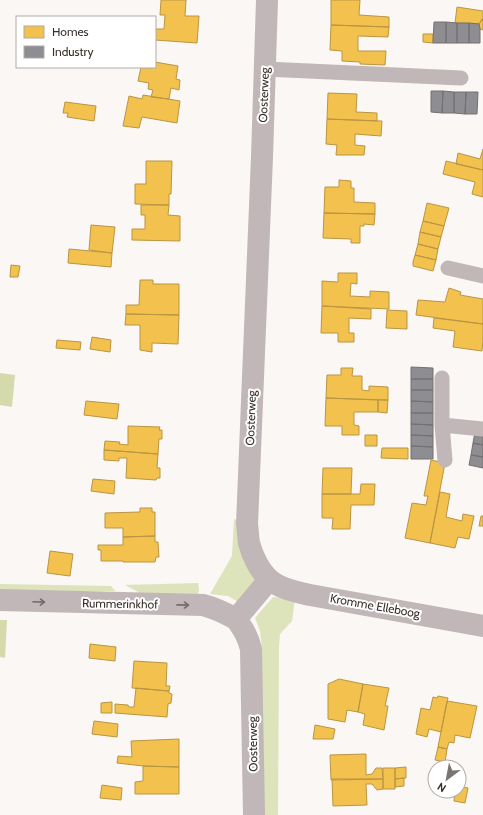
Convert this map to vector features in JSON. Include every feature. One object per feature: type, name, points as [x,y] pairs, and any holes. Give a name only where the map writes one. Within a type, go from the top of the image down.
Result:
[{"type":"street","name":"Oosterweg","points":[[267,0],[247,524],[249,542],[255,559],[269,580]]},
{"type":"street","points":[[236,619],[269,580]]},
{"type":"street","name":"Kromme Elleboog","points":[[269,580],[288,589],[310,595],[483,626]]},
{"type":"street","name":"Rummerinkhof","points":[[0,600],[202,606],[215,608],[236,619]]},
{"type":"street","name":"Oosterweg","points":[[236,619],[248,637],[251,649],[254,815]]},
{"type":"lane","points":[[265,69],[461,78]]},
{"type":"lane","points":[[448,268],[483,276]]},
{"type":"lane","points":[[442,378],[442,425],[445,460]]},
{"type":"lane","points":[[442,425],[483,430]]},
{"type":"green space","points":[[0,373],[15,375],[12,407],[0,405]]},
{"type":"green space","points":[[234,519],[239,521],[262,578],[240,603],[228,596],[210,594],[232,556]]},
{"type":"green space","points":[[198,583],[198,596],[142,594],[125,585]]},
{"type":"green space","points":[[0,584],[111,586],[115,591],[0,591]]},
{"type":"green space","points":[[273,597],[295,599],[292,621],[280,634],[279,646],[278,815],[262,815],[262,648],[260,631],[255,618]]},
{"type":"green space","points":[[0,620],[7,620],[5,658],[0,657]]},
{"type":"building: Homes","points":[[161,0],[186,0],[185,16],[199,16],[197,43],[156,40],[156,29],[164,29],[165,15],[160,15]]},
{"type":"building: Homes","points":[[331,0],[360,0],[359,15],[389,17],[389,27],[331,25]]},
{"type":"building: Homes","points":[[457,7],[483,11],[483,18],[479,24],[455,23]]},
{"type":"building: Homes","points":[[482,19],[483,30],[480,29],[479,24]]},
{"type":"building: Homes","points":[[331,25],[389,27],[388,37],[358,36],[358,51],[386,51],[385,65],[360,64],[360,62],[342,61],[342,51],[330,50]]},
{"type":"building: Homes","points":[[423,34],[433,34],[433,43],[423,42]]},
{"type":"building: Homes","points":[[156,62],[178,66],[176,79],[180,80],[179,90],[171,88],[169,99],[151,97],[153,90],[148,89],[149,83],[138,81],[141,68],[156,68]]},
{"type":"building: Homes","points":[[328,93],[357,94],[356,112],[377,113],[377,121],[327,119]]},
{"type":"building: Homes","points":[[143,95],[180,101],[177,123],[142,117],[139,128],[123,126],[129,96],[142,99]]},
{"type":"building: Homes","points":[[65,102],[96,106],[94,121],[67,117],[68,113],[63,113]]},
{"type":"building: Homes","points":[[327,119],[382,121],[381,136],[355,134],[355,145],[365,146],[364,155],[336,155],[337,145],[326,144]]},
{"type":"building: Homes","points":[[483,149],[483,170],[456,164],[458,153],[480,159]]},
{"type":"building: Homes","points":[[146,161],[172,161],[171,194],[169,194],[169,205],[135,204],[135,184],[146,184]]},
{"type":"building: Homes","points":[[446,161],[483,170],[483,197],[472,194],[475,182],[443,174]]},
{"type":"building: Homes","points":[[339,180],[351,181],[351,188],[354,188],[354,202],[375,203],[375,214],[324,213],[325,187],[339,187]]},
{"type":"building: Homes","points":[[427,203],[449,208],[444,226],[423,221]]},
{"type":"building: Homes","points":[[141,205],[169,205],[168,215],[180,216],[180,241],[132,240],[132,229],[145,229],[145,215],[141,215]]},
{"type":"building: Homes","points":[[324,213],[375,214],[374,225],[364,224],[364,226],[360,226],[360,243],[351,243],[351,239],[323,238]]},
{"type":"building: Homes","points":[[423,221],[444,226],[441,237],[420,232]]},
{"type":"building: Homes","points":[[91,225],[115,227],[112,253],[89,250]]},
{"type":"building: Homes","points":[[420,232],[441,237],[438,249],[418,244]]},
{"type":"building: Homes","points":[[418,244],[438,249],[436,260],[415,255]]},
{"type":"building: Homes","points":[[69,249],[112,253],[111,267],[68,263]]},
{"type":"building: Homes","points":[[415,255],[436,260],[433,271],[413,266]]},
{"type":"building: Homes","points":[[11,265],[20,266],[18,277],[10,277]]},
{"type":"building: Homes","points":[[338,273],[357,273],[357,284],[351,283],[350,296],[370,297],[370,291],[389,292],[389,309],[322,306],[322,281],[338,282]]},
{"type":"building: Homes","points":[[140,280],[153,280],[153,284],[179,284],[179,315],[126,314],[126,305],[139,305]]},
{"type":"building: Homes","points":[[449,288],[461,292],[460,295],[483,299],[483,324],[416,315],[418,300],[445,302]]},
{"type":"building: Homes","points":[[322,306],[371,309],[371,319],[349,318],[349,333],[354,333],[354,342],[338,342],[338,333],[321,333]]},
{"type":"building: Homes","points":[[387,310],[407,311],[407,329],[386,328]]},
{"type":"building: Homes","points":[[126,314],[179,315],[178,344],[152,343],[152,352],[140,350],[140,325],[125,325]]},
{"type":"building: Homes","points":[[434,318],[483,324],[482,351],[453,347],[455,331],[433,328]]},
{"type":"building: Homes","points":[[92,337],[111,340],[110,352],[90,349]]},
{"type":"building: Homes","points":[[57,340],[81,342],[80,350],[56,348]]},
{"type":"building: Homes","points":[[341,368],[353,368],[352,376],[362,376],[362,390],[369,391],[369,386],[388,387],[388,400],[326,398],[327,375],[341,375]]},
{"type":"building: Homes","points":[[326,398],[378,400],[378,412],[354,412],[354,425],[359,426],[359,435],[342,435],[342,426],[325,426]]},
{"type":"building: Homes","points":[[378,400],[388,400],[387,413],[378,412]]},
{"type":"building: Homes","points":[[86,401],[119,404],[117,419],[84,415]]},
{"type":"building: Homes","points":[[128,426],[160,427],[159,430],[162,430],[162,439],[159,439],[158,454],[104,450],[105,441],[120,442],[119,444],[128,445]]},
{"type":"building: Homes","points":[[365,435],[377,435],[377,446],[365,446]]},
{"type":"building: Homes","points":[[382,448],[408,448],[408,459],[381,458]]},
{"type":"building: Homes","points":[[104,450],[158,454],[157,468],[160,468],[160,478],[157,478],[156,480],[126,478],[127,458],[119,458],[119,461],[104,460]]},
{"type":"building: Homes","points":[[431,460],[445,463],[430,543],[405,538],[412,503],[426,505],[428,496],[424,496]]},
{"type":"building: Homes","points":[[323,468],[352,468],[351,494],[322,494]]},
{"type":"building: Homes","points":[[93,479],[115,481],[114,494],[91,491]]},
{"type":"building: Homes","points":[[361,484],[375,484],[374,505],[351,505],[350,529],[332,529],[333,518],[322,518],[322,494],[360,494]]},
{"type":"building: Homes","points":[[440,492],[450,494],[446,517],[462,521],[463,514],[474,516],[469,539],[458,537],[455,548],[430,543]]},
{"type":"building: Homes","points":[[140,508],[152,508],[152,512],[155,512],[155,536],[123,537],[123,528],[105,528],[105,513],[140,512]]},
{"type":"building: Homes","points":[[481,516],[483,516],[483,526],[479,526]]},
{"type":"building: Homes","points":[[155,536],[155,542],[158,542],[159,557],[156,557],[155,562],[101,561],[101,550],[98,550],[98,545],[123,545],[123,537]]},
{"type":"building: Homes","points":[[50,551],[73,554],[70,576],[47,573]]},
{"type":"building: Homes","points":[[90,644],[116,647],[115,661],[89,658]]},
{"type":"building: Homes","points":[[134,661],[167,663],[166,686],[170,686],[169,691],[132,688]]},
{"type":"building: Homes","points":[[339,679],[363,684],[358,712],[347,710],[345,722],[328,719],[328,684]]},
{"type":"building: Homes","points":[[363,684],[389,688],[385,706],[388,706],[384,730],[363,725],[365,714],[358,712]]},
{"type":"building: Homes","points":[[136,688],[169,691],[169,693],[172,694],[171,703],[168,704],[167,717],[115,713],[115,704],[134,707]]},
{"type":"building: Homes","points":[[438,696],[448,698],[441,732],[429,729],[427,737],[416,734],[421,708],[430,710],[433,697],[437,698]]},
{"type":"building: Homes","points":[[447,701],[477,706],[470,738],[455,735],[454,743],[449,742],[447,749],[438,747]]},
{"type":"building: Homes","points":[[112,702],[112,713],[101,713],[101,703]]},
{"type":"building: Homes","points":[[94,721],[118,724],[117,737],[92,734]]},
{"type":"building: Homes","points":[[315,725],[335,729],[333,739],[313,739]]},
{"type":"building: Homes","points":[[179,739],[179,767],[143,766],[117,763],[118,756],[132,757],[131,741]]},
{"type":"building: Homes","points":[[438,747],[447,749],[445,759],[435,759]]},
{"type":"building: Homes","points":[[366,754],[366,775],[372,774],[376,768],[382,768],[383,779],[331,780],[330,755]]},
{"type":"building: Homes","points":[[143,766],[179,767],[179,794],[135,794],[135,782],[143,781]]},
{"type":"building: Homes","points":[[406,767],[406,778],[395,779],[395,768]]},
{"type":"building: Homes","points":[[383,768],[395,768],[395,789],[383,789]]},
{"type":"building: Homes","points":[[404,778],[404,786],[395,787],[395,779]]},
{"type":"building: Homes","points":[[332,779],[383,779],[383,789],[377,790],[372,784],[366,784],[367,805],[333,806]]},
{"type":"building: Homes","points":[[102,785],[122,788],[121,800],[100,798]]},
{"type":"building: Homes","points":[[454,799],[466,799],[465,803],[454,801]]},
{"type":"building: Industry","points":[[434,22],[446,22],[446,43],[433,43]]},
{"type":"building: Industry","points":[[446,22],[457,23],[457,43],[446,43]]},
{"type":"building: Industry","points":[[457,23],[469,23],[469,43],[457,43]]},
{"type":"building: Industry","points":[[469,23],[479,24],[480,43],[469,43]]},
{"type":"building: Industry","points":[[431,91],[443,91],[442,113],[431,112]]},
{"type":"building: Industry","points":[[443,91],[454,92],[454,113],[442,113]]},
{"type":"building: Industry","points":[[454,92],[466,92],[465,114],[454,113]]},
{"type":"building: Industry","points":[[466,92],[478,92],[477,114],[465,114]]},
{"type":"building: Industry","points":[[411,367],[433,368],[433,379],[411,379]]},
{"type":"building: Industry","points":[[411,379],[433,379],[433,390],[411,390]]},
{"type":"building: Industry","points":[[411,390],[433,390],[433,402],[411,401]]},
{"type":"building: Industry","points":[[411,401],[433,402],[433,413],[411,413]]},
{"type":"building: Industry","points":[[411,413],[433,413],[433,425],[411,424]]},
{"type":"building: Industry","points":[[411,424],[433,425],[433,436],[411,435]]},
{"type":"building: Industry","points":[[475,432],[483,433],[483,445],[473,443]]},
{"type":"building: Industry","points":[[411,435],[433,436],[433,447],[411,446]]},
{"type":"building: Industry","points":[[473,443],[483,445],[483,457],[471,455]]},
{"type":"building: Industry","points":[[411,446],[433,447],[433,459],[411,459]]},
{"type":"building: Industry","points":[[471,455],[483,457],[483,468],[469,465]]}]
